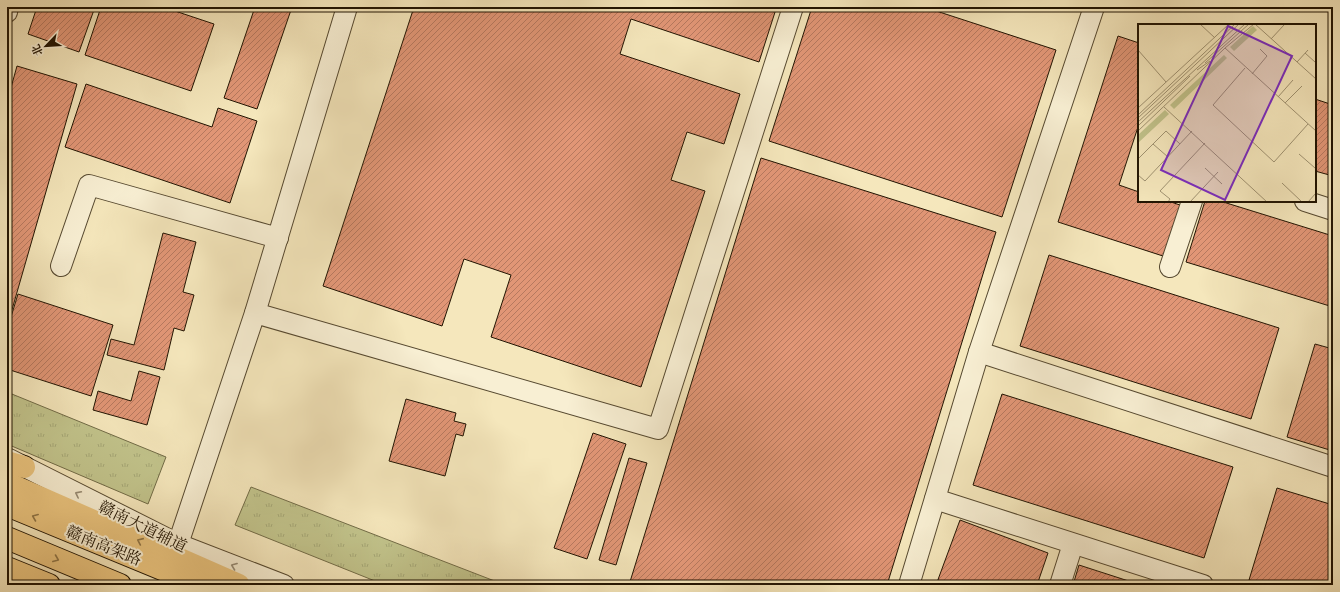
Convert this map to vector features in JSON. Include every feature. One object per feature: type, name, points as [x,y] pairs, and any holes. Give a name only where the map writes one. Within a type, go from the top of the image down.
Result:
[{"type":"main road","points":[[7,483],[239,585]]},
{"type":"main road","name":"赣南高架路","points":[[7,505],[201,585]]},
{"type":"main road","name":"赣南高架路","points":[[7,538],[120,585]]},
{"type":"main road","points":[[7,568],[50,585]]},
{"type":"street","points":[[7,12],[8,7]]},
{"type":"street","points":[[178,544],[256,313],[347,7]]},
{"type":"street","points":[[256,313],[658,429],[793,7]]},
{"type":"street","points":[[909,585],[979,352],[1094,7]]},
{"type":"street","points":[[61,266],[89,185],[278,238]]},
{"type":"street","points":[[1170,268],[1192,202]]},
{"type":"street","points":[[1308,202],[1333,210]]},
{"type":"street","points":[[979,352],[1333,467]]},
{"type":"street","name":"赣南大道辅道","points":[[13,462],[178,544],[284,585]]},
{"type":"street","points":[[935,499],[1203,585]]},
{"type":"street","points":[[1060,585],[1073,544]]},
{"type":"green space","points":[[7,392],[166,457],[148,504],[7,444]]},
{"type":"green space","points":[[251,487],[505,585],[385,585],[235,525]]},
{"type":"building","points":[[37,7],[95,7],[79,52],[28,34]]},
{"type":"building","points":[[101,7],[163,7],[214,24],[191,91],[85,55]]},
{"type":"building","points":[[255,7],[292,7],[257,109],[224,98]]},
{"type":"building","points":[[414,7],[773,7],[776,9],[759,62],[631,19],[620,54],[740,94],[724,144],[687,132],[671,180],[705,191],[641,387],[491,337],[511,275],[464,259],[442,326],[323,286]]},
{"type":"building","points":[[812,7],[924,7],[1056,50],[1002,217],[769,141]]},
{"type":"building","points":[[1118,36],[1138,43],[1138,127],[1119,185],[1138,192],[1138,202],[1171,202],[1183,206],[1166,257],[1058,222]]},
{"type":"building","points":[[17,66],[77,84],[7,327],[7,102]]},
{"type":"building","points":[[86,84],[212,127],[218,108],[257,121],[230,203],[65,147]]},
{"type":"building","points":[[1316,99],[1333,105],[1333,176],[1316,171]]},
{"type":"building","points":[[761,158],[996,232],[887,585],[629,585]]},
{"type":"building","points":[[1205,202],[1223,202],[1333,236],[1333,307],[1186,262]]},
{"type":"building","points":[[163,233],[196,242],[183,292],[194,295],[184,331],[174,328],[164,370],[107,355],[111,339],[134,345]]},
{"type":"building","points":[[1049,255],[1279,328],[1251,419],[1020,346]]},
{"type":"building","points":[[18,294],[113,325],[91,396],[7,369],[7,330]]},
{"type":"building","points":[[1315,344],[1333,349],[1333,451],[1287,437]]},
{"type":"building","points":[[139,371],[160,377],[147,425],[93,410],[98,391],[131,401]]},
{"type":"building","points":[[1002,394],[1233,467],[1204,558],[973,485]]},
{"type":"building","points":[[406,399],[456,413],[454,421],[466,424],[463,436],[456,434],[445,476],[389,461]]},
{"type":"building","points":[[593,433],[626,444],[587,559],[554,548]]},
{"type":"building","points":[[629,458],[647,463],[616,565],[599,560]]},
{"type":"building","points":[[1277,488],[1333,505],[1333,585],[1264,585],[1249,580]]},
{"type":"building","points":[[960,520],[1048,553],[1037,585],[936,585]]},
{"type":"building","points":[[1079,565],[1141,585],[1073,585]]}]
